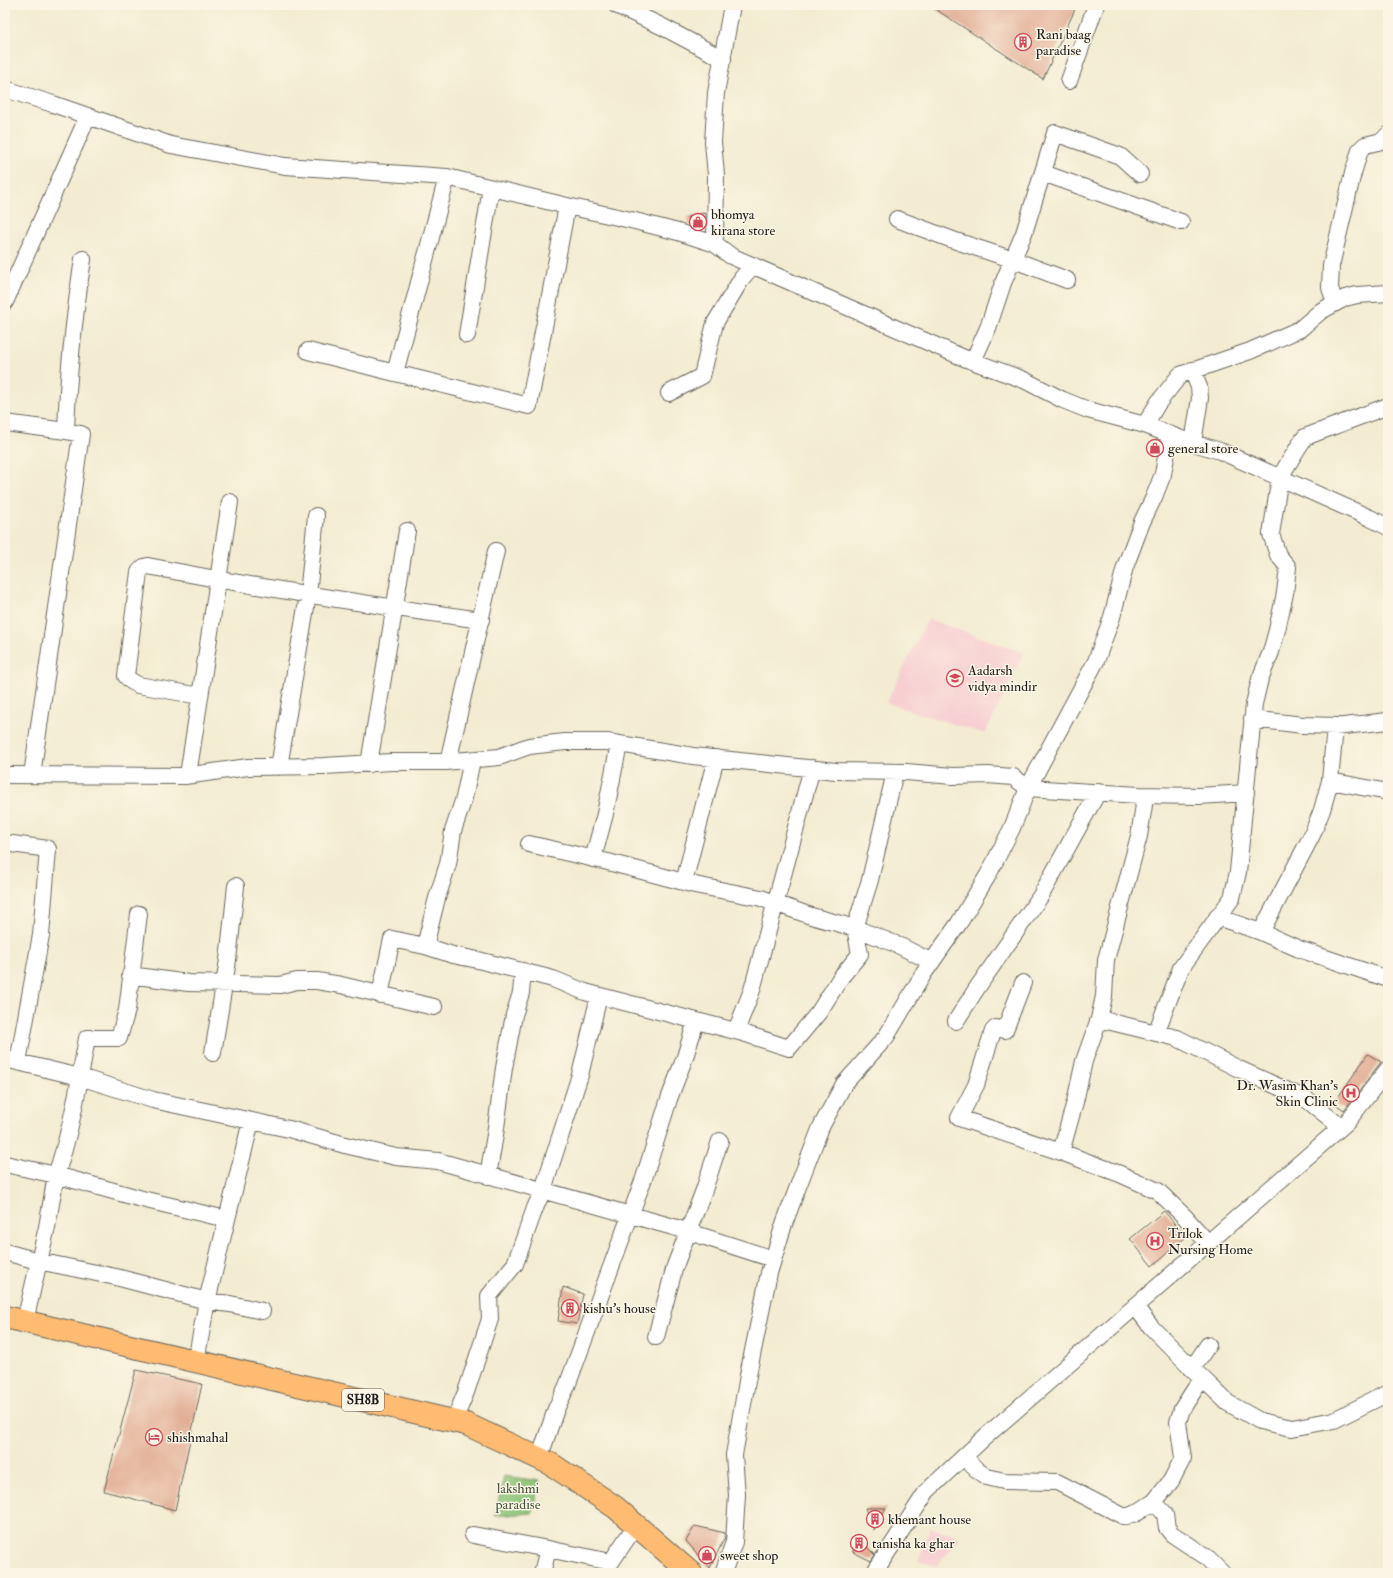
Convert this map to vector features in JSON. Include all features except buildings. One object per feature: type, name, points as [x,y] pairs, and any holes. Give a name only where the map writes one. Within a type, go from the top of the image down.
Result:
[{"type":"main road","name":"SH8B","points":[[15,1319],[466,1424],[551,1464],[615,1507],[687,1571]]},
{"type":"street","points":[[616,5],[661,26],[722,59]]},
{"type":"street","points":[[715,244],[716,175],[714,142],[716,93],[732,5]]},
{"type":"street","points":[[1069,81],[1096,5]]},
{"type":"street","points":[[5,89],[171,145],[285,166],[447,177],[678,232],[715,244],[731,256],[973,361],[1024,380],[1063,400],[1088,410],[1145,425],[1193,443],[1220,451],[1388,527]]},
{"type":"street","points":[[5,302],[88,116]]},
{"type":"street","points":[[973,361],[988,328],[1003,283],[1014,260],[1024,233],[1056,133],[1120,156],[1140,174]]},
{"type":"street","points":[[1335,303],[1330,288],[1331,266],[1353,173],[1360,150],[1366,146],[1382,141],[1388,135]]},
{"type":"street","points":[[1043,173],[1181,222]]},
{"type":"street","points":[[395,373],[447,177]]},
{"type":"street","points":[[467,335],[491,188]]},
{"type":"street","points":[[308,351],[529,406],[567,206]]},
{"type":"street","points":[[897,219],[1067,280]]},
{"type":"street","points":[[66,431],[67,391],[71,342],[83,259]]},
{"type":"street","points":[[669,393],[702,376],[715,323],[742,278],[753,265]]},
{"type":"street","points":[[1145,425],[1158,403],[1180,375],[1250,351],[1300,329],[1321,312],[1345,298],[1357,295],[1388,293]]},
{"type":"street","points":[[1192,370],[1199,387],[1200,398],[1193,443]]},
{"type":"street","points":[[1156,1033],[1181,968],[1232,898],[1237,878],[1244,820],[1254,704],[1260,679],[1271,652],[1277,630],[1285,593],[1288,567],[1278,555],[1271,534],[1280,478],[1305,437],[1388,406]]},
{"type":"street","points":[[5,423],[81,434],[32,775]]},
{"type":"street","points":[[723,1573],[734,1542],[737,1495],[734,1454],[749,1370],[769,1273],[784,1224],[821,1127],[844,1084],[886,1037],[932,962],[959,923],[988,875],[1012,828],[1028,788],[1096,661],[1112,617],[1125,567],[1142,522],[1163,474],[1170,435]]},
{"type":"street","points":[[188,775],[230,502]]},
{"type":"street","points":[[279,767],[308,595],[316,516]]},
{"type":"street","points":[[370,764],[396,608],[407,531]]},
{"type":"street","points":[[448,762],[496,550]]},
{"type":"street","points":[[200,696],[138,685],[131,682],[126,676],[139,572],[144,567],[148,566],[218,580],[308,595],[481,620]]},
{"type":"street","points":[[1252,719],[1303,725],[1337,726],[1388,721]]},
{"type":"street","points":[[1261,932],[1312,835],[1322,810],[1330,781],[1335,727],[1337,726]]},
{"type":"street","points":[[5,775],[188,775],[248,767],[448,762],[499,757],[529,746],[566,742],[607,742],[693,756],[836,771],[1013,777],[1028,788],[1139,795],[1199,796],[1246,793]]},
{"type":"street","points":[[592,859],[605,814],[619,744]]},
{"type":"street","points":[[684,882],[716,758]]},
{"type":"street","points":[[425,946],[437,898],[448,864],[453,831],[464,798],[472,760]]},
{"type":"street","points":[[736,1031],[752,990],[812,768]]},
{"type":"street","points":[[380,995],[392,939],[523,971],[585,992],[736,1031],[788,1048],[819,1012],[841,977],[860,954],[855,928],[870,880],[895,772]]},
{"type":"street","points":[[1330,781],[1388,792]]},
{"type":"street","points":[[956,1021],[1040,897],[1098,792]]},
{"type":"street","points":[[1061,1152],[1075,1102],[1084,1061],[1104,996],[1106,960],[1139,836],[1144,805],[1139,795]]},
{"type":"street","points":[[5,843],[48,849],[41,935],[11,1061],[80,1077],[152,1100],[289,1129],[345,1145],[396,1156],[438,1161],[688,1231],[773,1259]]},
{"type":"street","points":[[529,844],[684,882],[762,898],[812,916],[855,928],[898,945],[932,962]]},
{"type":"street","points":[[213,1053],[228,960],[236,886]]},
{"type":"street","points":[[15,1319],[38,1261],[47,1227],[56,1175],[74,1114],[87,1038],[119,1038],[127,1010],[130,975],[136,945],[139,914]]},
{"type":"street","points":[[1217,917],[1261,932],[1299,949],[1388,979]]},
{"type":"street","points":[[488,1176],[504,1068],[514,1015],[521,993],[523,971]]},
{"type":"street","points":[[130,975],[188,983],[280,985],[297,981],[317,981],[341,985],[434,1007]]},
{"type":"street","points":[[1023,983],[1005,1030],[996,1028],[993,1031],[976,1085],[959,1118],[1061,1152],[1120,1174],[1158,1191],[1185,1217],[1208,1243]]},
{"type":"street","points":[[454,1421],[466,1392],[490,1319],[489,1296],[516,1264],[535,1208],[543,1190],[580,1075],[600,996]]},
{"type":"street","points":[[1098,1018],[1177,1038],[1239,1069],[1306,1099],[1341,1127]]},
{"type":"street","points":[[539,1458],[653,1151],[696,1021]]},
{"type":"street","points":[[874,1573],[927,1491],[1135,1306],[1347,1122],[1388,1069]]},
{"type":"street","points":[[196,1361],[207,1301],[251,1121]]},
{"type":"street","points":[[656,1337],[675,1266],[704,1190],[720,1141]]},
{"type":"street","points":[[5,1164],[56,1175],[142,1199],[226,1219]]},
{"type":"street","points":[[5,1252],[38,1261],[116,1277],[207,1301],[262,1311]]},
{"type":"street","points":[[1135,1306],[1150,1327],[1228,1403],[1260,1421],[1292,1428],[1334,1420],[1388,1394]]},
{"type":"street","points":[[964,1457],[978,1471],[987,1477],[1004,1481],[1057,1482],[1123,1516],[1128,1517],[1133,1515],[1154,1502],[1171,1482],[1183,1458],[1178,1422],[1208,1345]]},
{"type":"street","points":[[1154,1502],[1165,1514],[1167,1528],[1172,1534],[1205,1556],[1222,1573]]},
{"type":"street","points":[[473,1535],[611,1562],[636,1525]]},
{"type":"street","points":[[542,1573],[548,1550]]},
{"type":"shaded area","name":"Aadarsh vidya mindir","points":[[928,619],[1024,653],[985,734],[886,703]]},
{"type":"shaded area","points":[[930,1527],[960,1538],[937,1566],[918,1561]]},
{"type":"green space","name":"lakshmi paradise","points":[[504,1476],[540,1481],[532,1513],[495,1516]]},
{"type":"place","name":"Rani baag paradise","points":[[1023,42]]},
{"type":"place","name":"bhomya kirana store","points":[[698,222]]},
{"type":"place","name":"general store","points":[[1155,448]]},
{"type":"place","name":"Aadarsh vidya mindir","points":[[955,678]]},
{"type":"place","name":"Dr. Wasim Khan's Skin Clinic","points":[[1351,1093]]},
{"type":"place","name":"Trilok Nursing Home","points":[[1155,1241]]},
{"type":"place","name":"kishu's house","points":[[570,1308]]},
{"type":"place","name":"shishmahal","points":[[154,1437]]},
{"type":"place","name":"khemant house","points":[[875,1519]]},
{"type":"place","name":"tanisha ka ghar","points":[[859,1543]]},
{"type":"place","name":"sweet shop","points":[[707,1555]]}]
